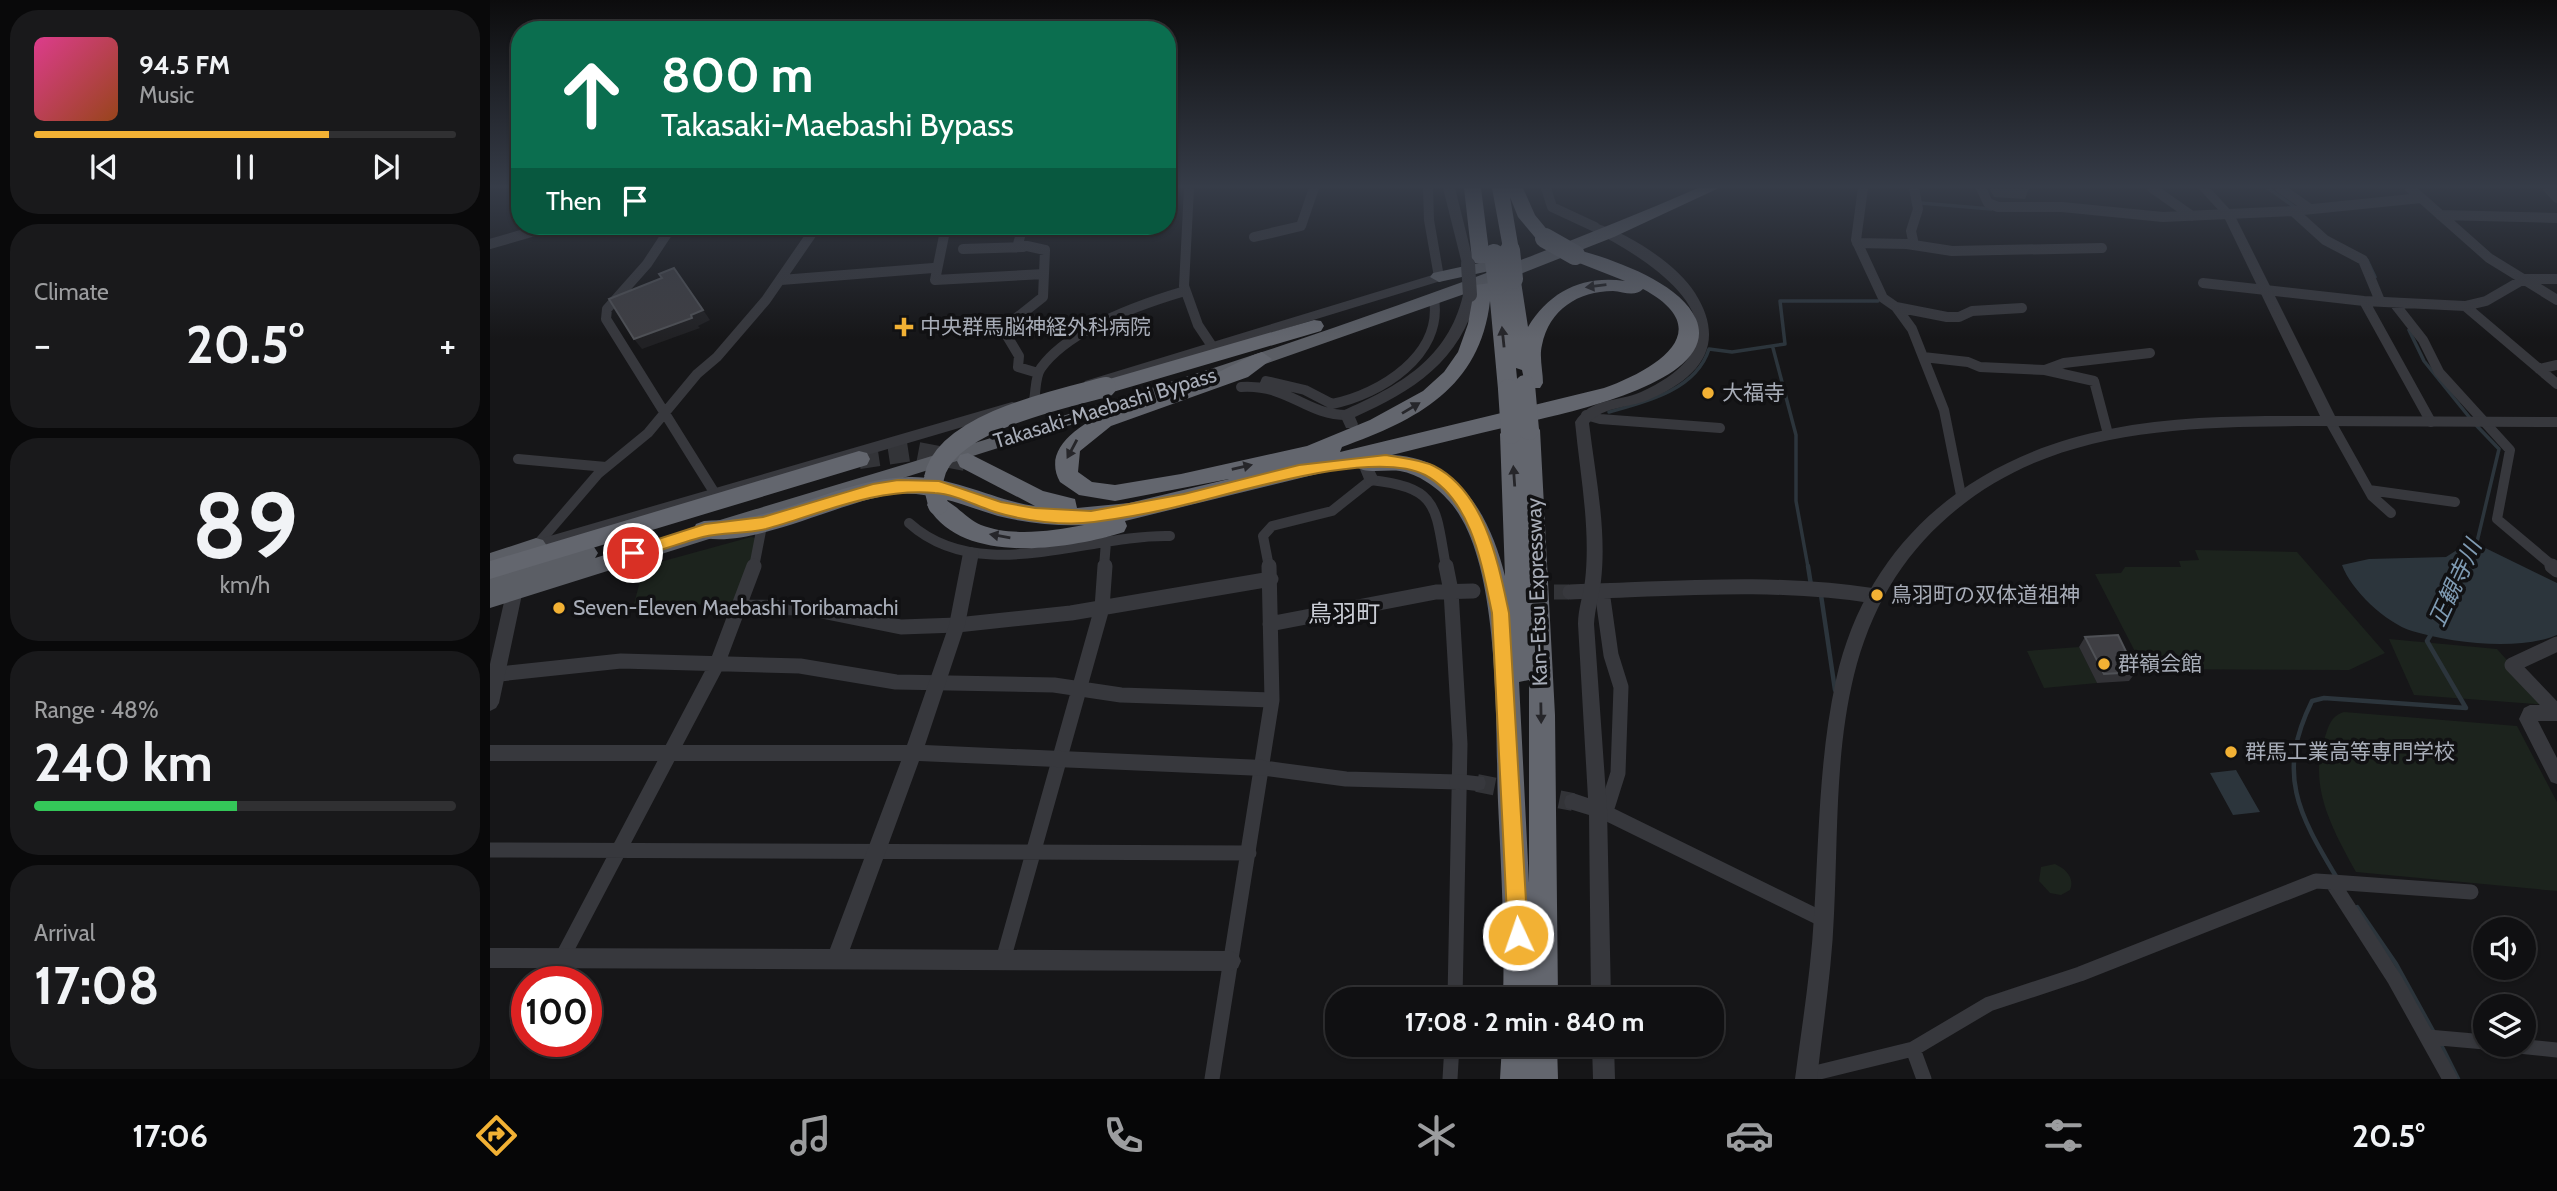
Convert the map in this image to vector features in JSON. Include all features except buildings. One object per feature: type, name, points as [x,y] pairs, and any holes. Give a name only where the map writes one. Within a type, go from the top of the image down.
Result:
[{"type":"highway","points":[[1301,462],[1392,419],[1435,393],[1449,380],[1469,355],[1482,312],[1492,271],[1484,238]]},
{"type":"highway","name":"Kan-Etsu Expressway","points":[[1488,238],[1492,271],[1522,386],[1537,546],[1542,739],[1542,987]]},
{"type":"highway","name":"Kan-Etsu Expressway","points":[[1492,271],[1495,238]]},
{"type":"highway","points":[[1301,462],[1366,451],[1609,394],[1647,380],[1672,364],[1683,350],[1688,332],[1684,314],[1675,303],[1655,288],[1574,255],[1546,238]]},
{"type":"highway","name":"Takasaki-Maebashi Bypass","points":[[490,583],[524,568],[1196,370],[1314,326],[1492,271],[1580,238]]},
{"type":"highway","name":"Takasaki-Maebashi Bypass","points":[[490,599],[524,568],[705,530],[1262,359],[1434,299],[1582,238]]},
{"type":"highway","points":[[1439,277],[1492,271]]},
{"type":"highway","points":[[968,461],[1037,498],[1068,505],[1125,502],[1182,491],[1623,380],[1648,369],[1668,352],[1675,340],[1676,321],[1657,299],[1634,288],[1607,285],[1573,291],[1555,303],[1539,326],[1522,386]]},
{"type":"highway","points":[[1182,491],[1136,521],[1101,530],[1030,539],[995,536],[972,529],[948,517],[938,505],[933,487],[937,468],[945,456],[966,436],[1005,418],[1314,326]]},
{"type":"highway","points":[[1182,491],[1094,492],[1071,479],[1065,462],[1072,445],[1096,425],[1241,372],[1262,359]]},
{"type":"highway","name":"Kan-Etsu Expressway","points":[[1518,987],[1526,430]]},
{"type":"highway","points":[[490,570],[524,568],[859,459]]},
{"type":"highway","points":[[1301,462],[1386,461],[1415,465],[1449,484],[1466,505],[1477,526],[1495,586],[1504,648],[1519,961]]},
{"type":"highway","points":[[705,530],[763,523],[873,490],[911,485],[939,487],[1001,508],[1049,516],[1111,514],[1182,491]]},
{"type":"highway","points":[[490,561],[524,568]]},
{"type":"highway","points":[[1516,1079],[1517,1057]]},
{"type":"highway","points":[[1542,1057],[1542,1079]]},
{"type":"street","points":[[490,244],[509,238]]},
{"type":"street","points":[[664,238],[648,264],[606,312],[608,322],[666,411],[714,492]]},
{"type":"street","points":[[490,703],[493,675],[524,568],[554,521],[606,467],[648,433],[781,280],[809,238]]},
{"type":"street","points":[[944,238],[941,253],[933,268],[935,280],[1044,274]]},
{"type":"street","points":[[1019,238],[1018,243],[1023,247]]},
{"type":"street","points":[[1187,238],[1185,291],[1198,325],[1212,346]]},
{"type":"street","points":[[524,568],[714,492],[1034,400],[1439,277],[1432,238]]},
{"type":"street","points":[[1264,386],[1266,381],[1283,384],[1336,404],[1402,379],[1434,362],[1455,338],[1492,271],[1475,238]]},
{"type":"street","points":[[1586,415],[1643,396],[1676,378],[1697,359],[1704,339],[1703,321],[1691,293],[1651,257],[1617,238]]},
{"type":"street","points":[[1858,238],[1857,243],[1883,298],[1896,307],[1912,329],[1944,410],[1961,495]]},
{"type":"street","points":[[1912,238],[1914,246]]},
{"type":"street","points":[[2239,238],[2330,421],[2369,490],[2390,513]]},
{"type":"street","points":[[2323,238],[2363,260],[2380,301]]},
{"type":"street","points":[[2467,238],[2501,267],[2557,300]]},
{"type":"street","points":[[1857,243],[1952,251],[2102,248]]},
{"type":"street","points":[[962,249],[1006,250],[1023,247],[1045,250],[1043,297],[1014,317],[1007,332],[1019,356],[1018,367],[1038,373]]},
{"type":"street","points":[[781,280],[933,268]]},
{"type":"street","points":[[2203,283],[2394,303],[2465,306],[2486,301],[2524,279],[2557,279]]},
{"type":"street","points":[[1034,400],[1038,373],[1042,366],[1098,326],[1185,291]]},
{"type":"street","points":[[1241,387],[1264,386],[1300,400],[1324,414],[1349,420],[1402,379],[1418,357],[1429,341],[1435,323],[1434,299]]},
{"type":"street","points":[[2364,300],[2431,422]]},
{"type":"street","points":[[2394,303],[2423,340],[2439,372],[2510,450],[2497,519],[2557,570]]},
{"type":"street","points":[[2465,306],[2557,384]]},
{"type":"street","points":[[1896,307],[1947,317],[1959,317],[1972,311],[2022,308]]},
{"type":"street","points":[[2045,370],[2064,363],[2150,353]]},
{"type":"street","points":[[1923,357],[1968,362],[1980,367],[2045,370],[2094,381],[2108,433]]},
{"type":"street","points":[[2539,369],[2557,365]]},
{"type":"street","points":[[1586,415],[1600,419],[1720,428]]},
{"type":"street","points":[[1586,415],[1582,428],[1594,527],[1593,582],[1621,687],[1618,773],[1612,799],[1602,810]]},
{"type":"street","points":[[2471,892],[2316,881],[2080,974],[1989,1004],[1913,1049],[1807,1078],[1824,920],[1827,832],[1842,691],[1853,646],[1890,566],[1936,517],[1961,495],[2030,455],[2108,433],[2215,421],[2554,424]]},
{"type":"street","points":[[518,459],[606,467]]},
{"type":"street","points":[[1212,1079],[1272,700],[1271,579],[1263,536],[1266,530],[1332,510],[1369,473],[1407,484],[1428,500],[1436,514],[1451,591],[1458,691],[1455,987]]},
{"type":"street","points":[[2369,490],[2455,502]]},
{"type":"street","points":[[909,523],[926,535],[971,553],[1025,556],[1147,535],[1170,536]]},
{"type":"street","points":[[562,958],[717,664],[758,556],[761,531]]},
{"type":"street","points":[[1003,960],[1102,608],[1106,542]]},
{"type":"street","points":[[837,958],[939,684],[957,625],[967,559],[971,553]]},
{"type":"street","points":[[739,607],[807,608],[901,627],[957,625],[1102,608],[1271,579]]},
{"type":"street","points":[[1570,592],[1771,586],[1820,587],[1875,596]]},
{"type":"street","points":[[1270,624],[1451,591],[1473,592]]},
{"type":"street","points":[[1596,592],[1587,604],[1587,656],[1602,810],[1601,987]]},
{"type":"street","points":[[2557,644],[2512,664],[2557,713]]},
{"type":"street","points":[[493,675],[621,661],[800,666],[880,681],[1081,687],[1121,695],[1272,700]]},
{"type":"street","points":[[2557,713],[2530,713],[2528,719],[2557,776]]},
{"type":"street","points":[[490,753],[912,753],[1263,768],[1346,779],[1477,783]]},
{"type":"street","points":[[1573,802],[1602,810],[1824,920]]},
{"type":"street","points":[[490,850],[1249,853]]},
{"type":"street","points":[[2332,882],[2428,1037],[2450,1079]]},
{"type":"street","points":[[490,958],[1231,961]]},
{"type":"street","points":[[2428,1037],[2473,1041]]},
{"type":"street","points":[[2536,1048],[2557,1050]]},
{"type":"street","points":[[1913,1049],[1924,1079]]},
{"type":"street","points":[[1450,1079],[1451,1057]]},
{"type":"street","points":[[1603,1057],[1604,1079]]},
{"type":"shaded area","points":[[751,537],[756,538],[755,550],[734,605],[634,604],[643,570],[649,565]]},
{"type":"shaded area","points":[[2195,550],[2297,552],[2385,653],[2349,670],[2144,669],[2095,574],[2121,573],[2125,567],[2181,567],[2179,561],[2199,560]]},
{"type":"shaded area","points":[[2389,639],[2497,649],[2547,705],[2414,695]]},
{"type":"shaded area","points":[[2079,647],[2097,683],[2044,688],[2027,651]]},
{"type":"shaded area","points":[[2344,712],[2517,726],[2557,802],[2557,891],[2356,872],[2325,807],[2319,772],[2320,755],[2329,725],[2336,716]]},
{"type":"shaded area","points":[[2055,864],[2066,871],[2071,882],[2070,890],[2061,895],[2050,893],[2039,881],[2041,867]]},
{"type":"water","points":[[2471,541],[2557,583],[2557,635],[2524,643],[2505,644],[2465,642],[2412,631],[2391,621],[2361,595],[2342,565],[2369,559],[2446,557]]},
{"type":"water","points":[[2236,770],[2260,812],[2233,815],[2210,773]]},
{"type":"waterway","name":"正観寺川","points":[[2367,260],[2375,277]]},
{"type":"waterway","points":[[1609,412],[1638,404],[1681,384],[1693,375],[1709,349],[1732,352],[1785,344],[1780,301],[1878,301]]},
{"type":"waterway","name":"正観寺川","points":[[2409,330],[2424,361],[2470,418]]},
{"type":"waterway","points":[[1773,348],[1796,435],[1796,501],[1808,567]]},
{"type":"waterway","name":"正観寺川","points":[[2475,424],[2499,449],[2476,546]]},
{"type":"waterway","points":[[1808,566],[1811,585]]},
{"type":"waterway","points":[[1821,595],[1835,690]]},
{"type":"waterway","name":"正観寺川","points":[[2337,878],[2302,813],[2296,792],[2295,750],[2301,727],[2312,701],[2324,698],[2466,708],[2427,641],[2433,631]]},
{"type":"waterway","name":"正観寺川","points":[[2357,907],[2396,964],[2433,1031]]},
{"type":"waterway","name":"正観寺川","points":[[2440,1043],[2458,1079]]},
{"type":"tunnel","points":[[859,459],[912,451],[965,461]]},
{"type":"tunnel","points":[[1532,592],[1570,592]]},
{"type":"tunnel","points":[[1477,783],[1573,802]]},
{"type":"place","name":"中央群馬脳神経外科病院","points":[[904,327]]},
{"type":"place","name":"大福寺","points":[[1708,393]]},
{"type":"place","name":"鳥羽町の双体道祖神","points":[[1877,595]]},
{"type":"place","name":"Seven-Eleven Maebashi Toribamachi","points":[[559,608]]},
{"type":"place","name":"群嶺会館","points":[[2104,664]]},
{"type":"place","name":"群馬工業高等専門学校","points":[[2231,752]]},
{"type":"district","name":"鳥羽町","points":[[1344,614]]},
{"type":"route","points":[[633,553],[705,530],[763,523],[898,485],[939,487],[1001,508],[1035,514],[1091,517],[1129,512],[1299,471],[1386,461],[1428,469],[1457,492],[1477,526],[1490,563],[1501,613],[1518,935]]}]
